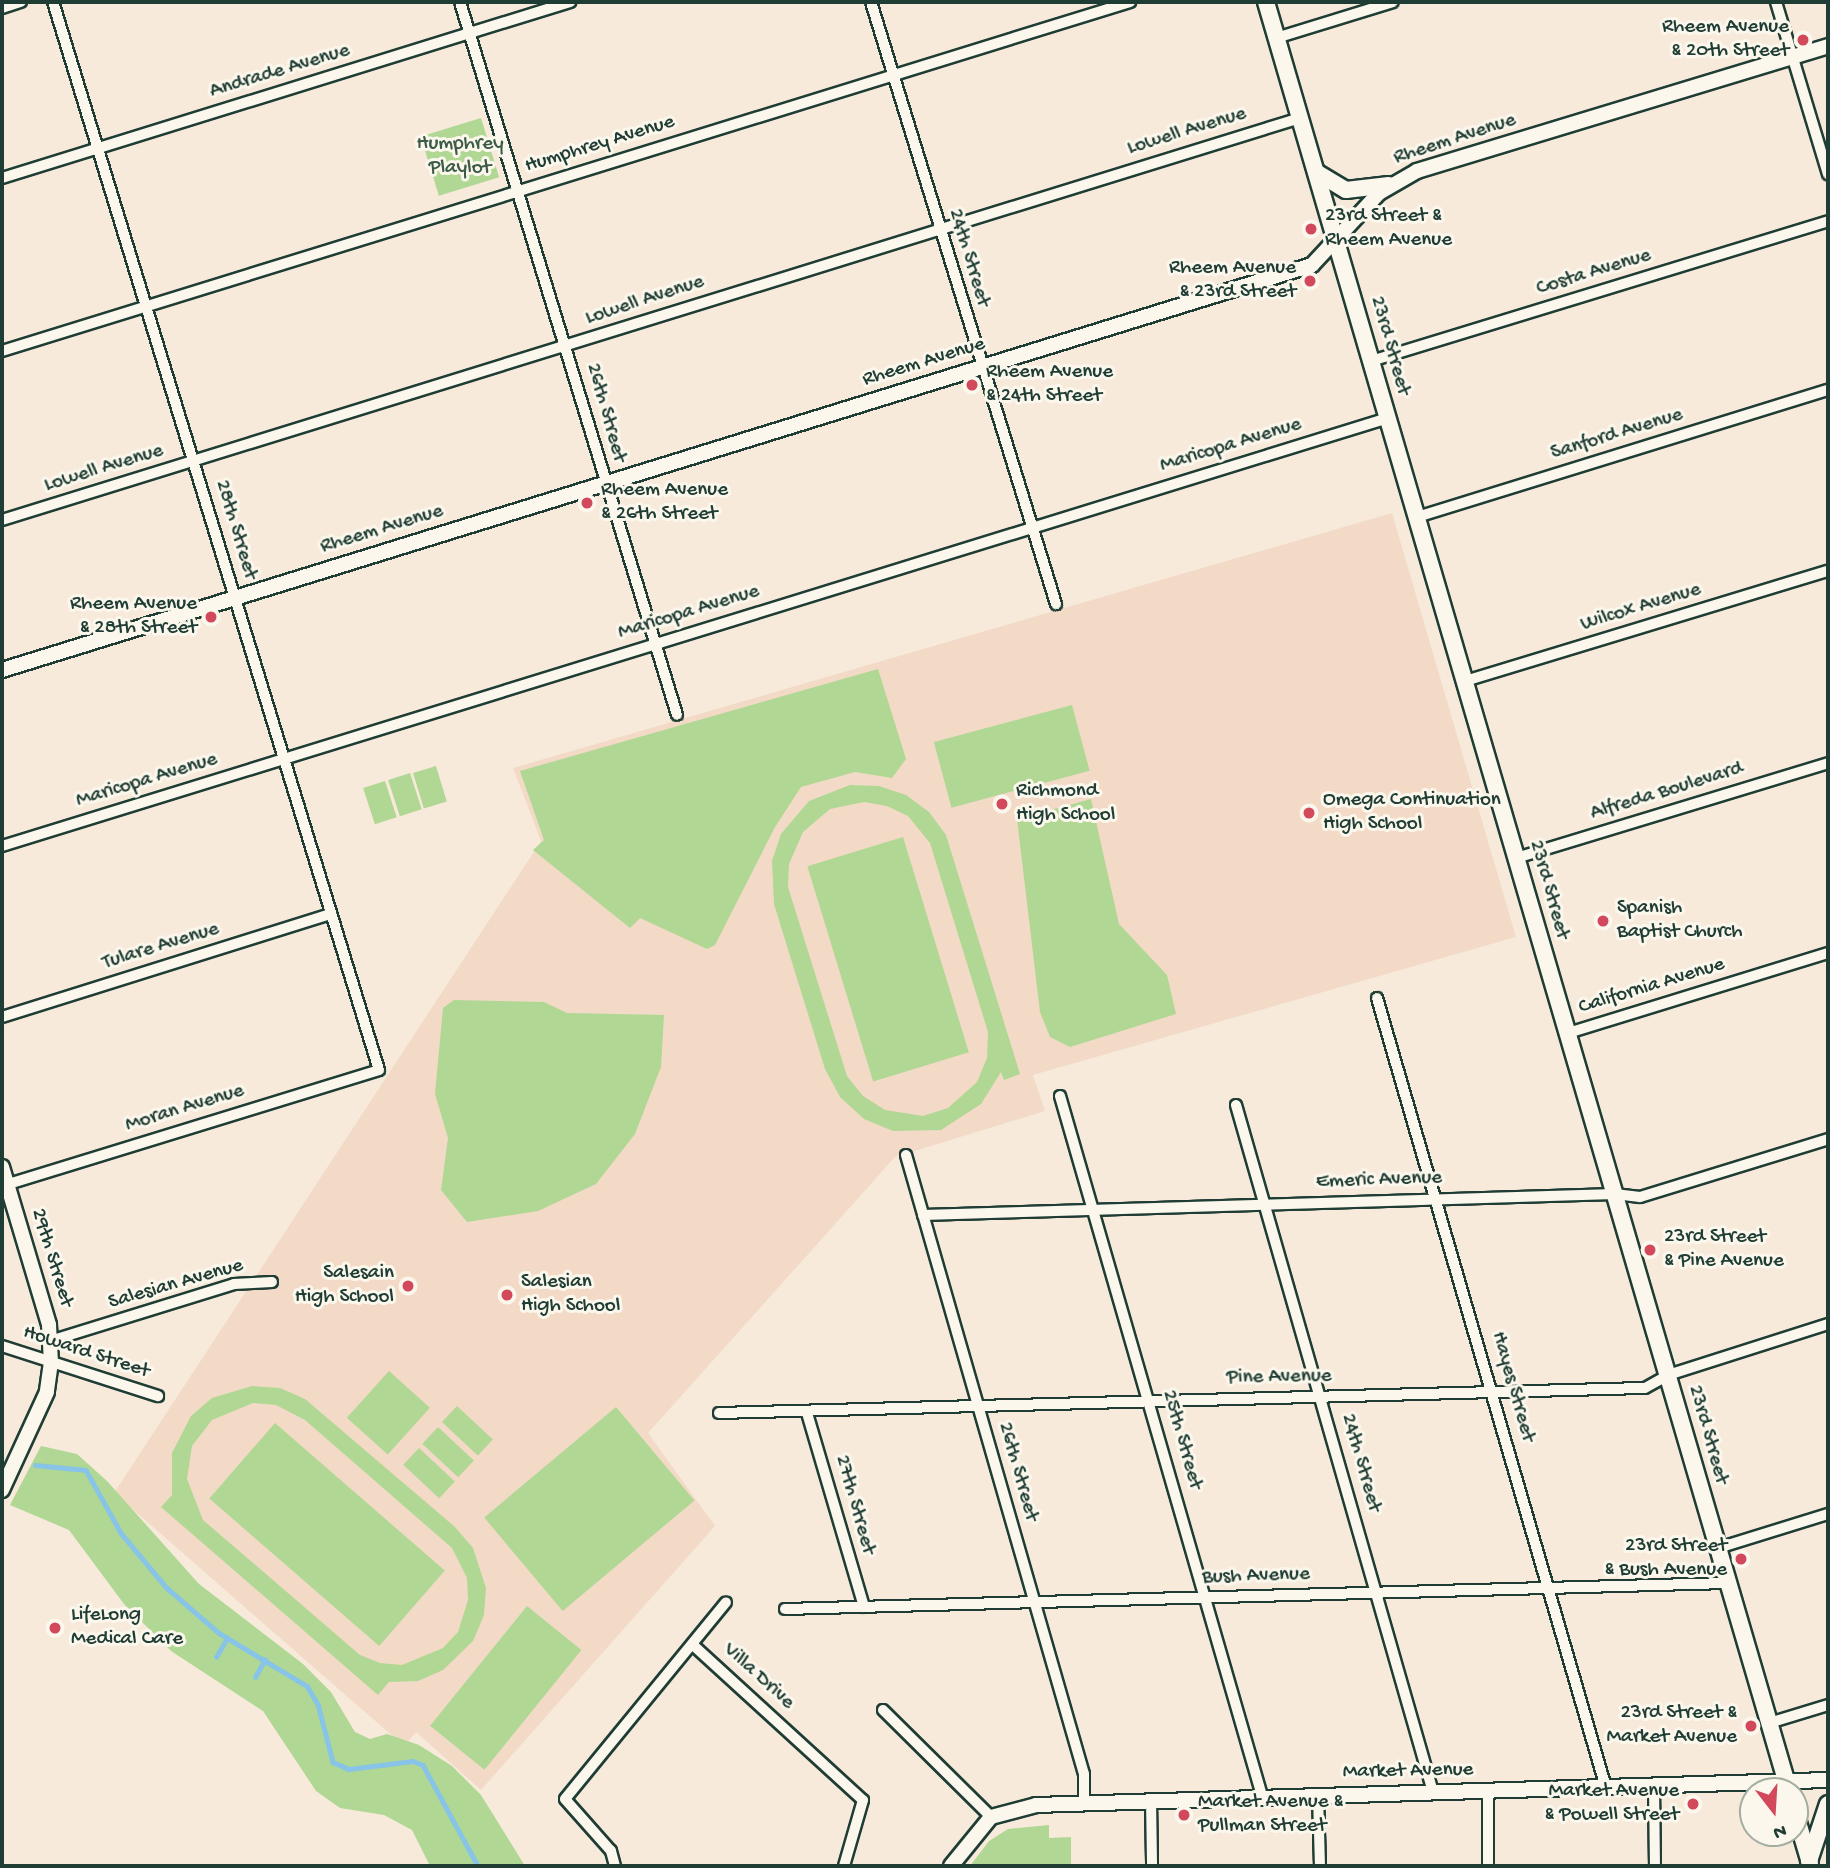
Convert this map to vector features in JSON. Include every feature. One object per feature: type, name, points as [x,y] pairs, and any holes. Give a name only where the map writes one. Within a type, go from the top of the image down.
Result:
[{"type":"main road","name":"23rd Street","points":[[1266,2],[1785,1777]]},
{"type":"main road","points":[[1316,172],[1346,190],[1389,185]]},
{"type":"main road","points":[[1810,1863],[1828,1804]]},
{"type":"street","points":[[2,8],[21,2]]},
{"type":"street","name":"28th Street","points":[[53,2],[379,1070]]},
{"type":"street","name":"26th Street","points":[[460,2],[520,190],[605,483],[677,715]]},
{"type":"street","name":"Andrade Avenue","points":[[2,178],[570,2]]},
{"type":"street","name":"24th Street","points":[[872,2],[981,367],[1056,604]]},
{"type":"street","name":"Humphrey Avenue","points":[[2,351],[1130,2]]},
{"type":"street","points":[[1276,38],[1393,2]]},
{"type":"street","points":[[1776,2],[1828,174]]},
{"type":"street","name":"Rheem Avenue","points":[[2,670],[1312,265],[1389,185],[1417,171],[1828,46]]},
{"type":"street","name":"Lowell Avenue","points":[[2,520],[1300,118]]},
{"type":"street","name":"Costa Avenue","points":[[1371,361],[1828,221]]},
{"type":"street","name":"Sanford Avenue","points":[[1417,517],[1828,390]]},
{"type":"street","name":"Maricopa Avenue","points":[[2,846],[1388,418]]},
{"type":"street","name":"Wilcox Avenue","points":[[1465,681],[1828,571]]},
{"type":"street","name":"Alfreda Boulevard","points":[[1517,858],[1828,763]]},
{"type":"street","name":"Tulare Avenue","points":[[2,1017],[331,914]]},
{"type":"street","name":"California Avenue","points":[[1568,1033],[1828,953]]},
{"type":"street","name":"Hayes Street","points":[[1377,998],[1551,1588],[1606,1788]]},
{"type":"street","name":"Moran Avenue","points":[[4,1185],[379,1070]]},
{"type":"street","name":"25th Street","points":[[1060,1096],[1262,1796]]},
{"type":"street","name":"24th Street","points":[[1237,1105],[1433,1792]]},
{"type":"street","name":"Emeric Avenue","points":[[923,1215],[1615,1194],[1640,1197],[1828,1139]]},
{"type":"street","name":"26th Street","points":[[906,1155],[1084,1774],[1084,1801]]},
{"type":"street","name":"29th Street","points":[[2,1167],[4,1185],[50,1341],[51,1362],[47,1392],[2,1490]]},
{"type":"street","name":"Salesian Avenue","points":[[50,1341],[234,1284],[272,1282]]},
{"type":"street","name":"Pine Avenue","points":[[719,1413],[807,1413],[978,1405],[1645,1388],[1668,1375],[1828,1324]]},
{"type":"street","name":"Howard Street","points":[[2,1346],[158,1396]]},
{"type":"street","name":"27th Street","points":[[807,1413],[864,1607]]},
{"type":"street","points":[[1718,1548],[1828,1514]]},
{"type":"street","name":"Bush Avenue","points":[[785,1609],[1728,1583]]},
{"type":"street","points":[[693,1645],[726,1602]]},
{"type":"street","name":"Villa Drive","points":[[615,1866],[611,1851],[565,1799],[693,1645],[863,1800],[844,1866]]},
{"type":"street","points":[[1769,1723],[1828,1705]]},
{"type":"street","points":[[883,1710],[991,1817],[951,1866]]},
{"type":"street","name":"Market Avenue","points":[[1809,1783],[1828,1780]]},
{"type":"street","points":[[1654,1786],[1655,1866]]},
{"type":"street","name":"Market Avenue","points":[[991,1817],[1036,1805],[1084,1801],[1739,1786]]},
{"type":"street","points":[[1488,1791],[1488,1866]]},
{"type":"street","points":[[1318,1795],[1320,1866]]},
{"type":"street","points":[[1151,1800],[1152,1866]]},
{"type":"shaded area","points":[[1392,513],[1516,937],[1033,1075],[1045,1111],[895,1157],[648,1433],[715,1526],[481,1790],[416,1732],[404,1746],[114,1493],[541,841],[513,768]]},
{"type":"green space","name":"Humphrey Playlot","points":[[481,118],[499,177],[439,196],[421,136]]},
{"type":"green space","points":[[878,669],[906,759],[892,778],[855,772],[801,787],[775,827],[715,945],[707,949],[640,918],[630,928],[533,850],[544,840],[520,771]]},
{"type":"green space","points":[[1072,705],[1090,771],[951,808],[934,742]]},
{"type":"green space","points":[[436,766],[447,801],[424,808],[413,773]]},
{"type":"green space","points":[[410,773],[422,809],[400,816],[388,780]]},
{"type":"green space","points":[[385,781],[397,817],[375,824],[363,788]]},
{"type":"green space","points":[[850,785],[879,786],[906,795],[929,812],[946,835],[1020,1074],[1004,1080],[1001,1072],[981,1104],[941,1130],[893,1131],[864,1119],[840,1097],[825,1069],[774,904],[772,861],[781,834],[809,801]],"holes":[[[864,802],[887,806],[908,816],[930,843],[988,1032],[987,1058],[977,1082],[948,1108],[923,1116],[885,1110],[863,1096],[847,1076],[788,887],[789,864],[803,832],[830,809]]]},
{"type":"green space","points":[[1091,799],[1119,924],[1167,975],[1176,1014],[1070,1047],[1050,1037],[1040,1012],[1017,819]]},
{"type":"green space","points":[[903,837],[969,1052],[873,1081],[807,866]]},
{"type":"green space","points":[[454,1000],[544,1002],[567,1013],[664,1015],[661,1067],[635,1134],[596,1184],[538,1211],[467,1222],[441,1190],[448,1138],[435,1094],[443,1008]]},
{"type":"green space","points":[[389,1371],[430,1408],[388,1455],[347,1418]]},
{"type":"green space","points":[[252,1386],[280,1388],[305,1399],[455,1527],[473,1548],[486,1588],[484,1615],[473,1641],[443,1670],[418,1681],[389,1682],[378,1695],[161,1507],[172,1495],[172,1453],[191,1416],[212,1398]],"holes":[[[253,1403],[276,1405],[305,1420],[452,1548],[467,1578],[468,1600],[458,1632],[443,1648],[402,1665],[380,1663],[360,1655],[203,1520],[187,1479],[192,1446],[212,1420]]]},
{"type":"green space","points":[[457,1406],[493,1439],[478,1456],[442,1422]]},
{"type":"green space","points":[[616,1407],[694,1500],[563,1611],[484,1518]]},
{"type":"green space","points":[[275,1423],[445,1571],[379,1646],[209,1498]]},
{"type":"green space","points":[[438,1427],[474,1460],[458,1477],[422,1444]]},
{"type":"green space","points":[[41,1446],[77,1454],[107,1481],[199,1584],[303,1664],[331,1692],[355,1732],[370,1739],[387,1734],[419,1745],[452,1766],[481,1795],[525,1866],[430,1866],[412,1830],[384,1815],[340,1808],[316,1791],[263,1711],[171,1651],[124,1604],[69,1530],[10,1505]]},
{"type":"green space","points":[[419,1448],[455,1481],[439,1498],[403,1465]]},
{"type":"green space","points":[[527,1606],[581,1650],[484,1770],[430,1726]]},
{"type":"green space","points":[[1049,1825],[1049,1838],[1071,1837],[1071,1866],[970,1866],[989,1841],[1008,1829]]},
{"type":"waterway","points":[[35,1465],[86,1470],[121,1533],[167,1588],[219,1633],[307,1686],[318,1704],[333,1762],[349,1769],[413,1761],[423,1765],[478,1866]]},
{"type":"waterway","points":[[216,1657],[227,1638]]},
{"type":"waterway","points":[[255,1677],[265,1660]]},
{"type":"place","name":"Rheem Avenue & 20th Street","points":[[1803,40]]},
{"type":"place","name":"23rd Street & Rheem Avenue","points":[[1311,229]]},
{"type":"place","name":"Rheem Avenue & 23rd Street","points":[[1310,281]]},
{"type":"place","name":"Rheem Avenue & 24th Street","points":[[972,385]]},
{"type":"place","name":"Rheem Avenue & 26th Street","points":[[587,503]]},
{"type":"place","name":"Rheem Avenue & 28th Street","points":[[211,617]]},
{"type":"place","name":"Richmond High School","points":[[1002,804]]},
{"type":"place","name":"Omega Continuation High School","points":[[1309,813]]},
{"type":"place","name":"Spanish Baptist Church","points":[[1603,921]]},
{"type":"place","name":"23rd Street & Pine Avenue","points":[[1650,1250]]},
{"type":"place","name":"Salesain High School","points":[[408,1286]]},
{"type":"place","name":"Salesian High School","points":[[507,1295]]},
{"type":"place","name":"23rd Street & Bush Avenue","points":[[1741,1559]]},
{"type":"place","name":"LifeLong Medical Care","points":[[55,1628]]},
{"type":"place","name":"23rd Street & Market Avenue","points":[[1751,1726]]},
{"type":"place","name":"Market Avenue & Powell Street","points":[[1693,1804]]},
{"type":"place","name":"Market Avenue & Pullman Street","points":[[1184,1815]]}]
